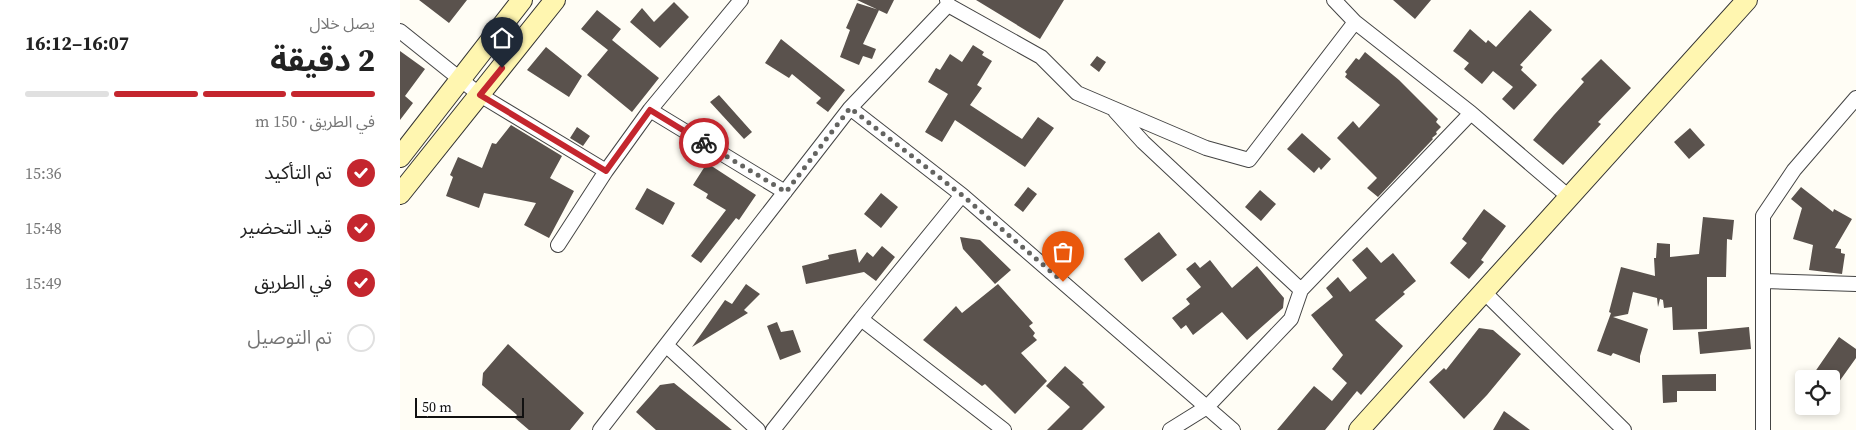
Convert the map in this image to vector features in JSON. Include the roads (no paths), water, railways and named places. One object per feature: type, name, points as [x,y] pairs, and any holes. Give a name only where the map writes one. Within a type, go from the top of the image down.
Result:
[{"type":"street","points":[[400,157],[522,0]]},
{"type":"street","points":[[400,194],[555,0]]},
{"type":"street","points":[[558,245],[606,171],[650,110],[741,0]]},
{"type":"street","points":[[1334,0],[1355,22],[1471,113],[1569,197]]},
{"type":"street","points":[[1360,430],[1747,0]]},
{"type":"street","points":[[600,430],[850,108],[948,3],[1041,57],[1077,92],[1206,148],[1249,160],[1355,22]]},
{"type":"street","points":[[400,31],[480,95],[606,171]]},
{"type":"street","points":[[1763,430],[1764,281],[1762,216],[1794,170],[1856,98]]},
{"type":"street","points":[[1111,107],[1142,142],[1301,290]]},
{"type":"street","points":[[850,108],[962,195],[1233,430]]},
{"type":"street","points":[[650,110],[786,192]]},
{"type":"street","points":[[1170,430],[1206,407],[1291,319],[1301,290],[1471,113]]},
{"type":"street","points":[[773,430],[962,195]]},
{"type":"street","points":[[1764,281],[1856,284]]},
{"type":"street","points":[[1484,292],[1624,430]]},
{"type":"street","points":[[861,319],[1004,430]]},
{"type":"street","points":[[667,346],[758,430]]}]
